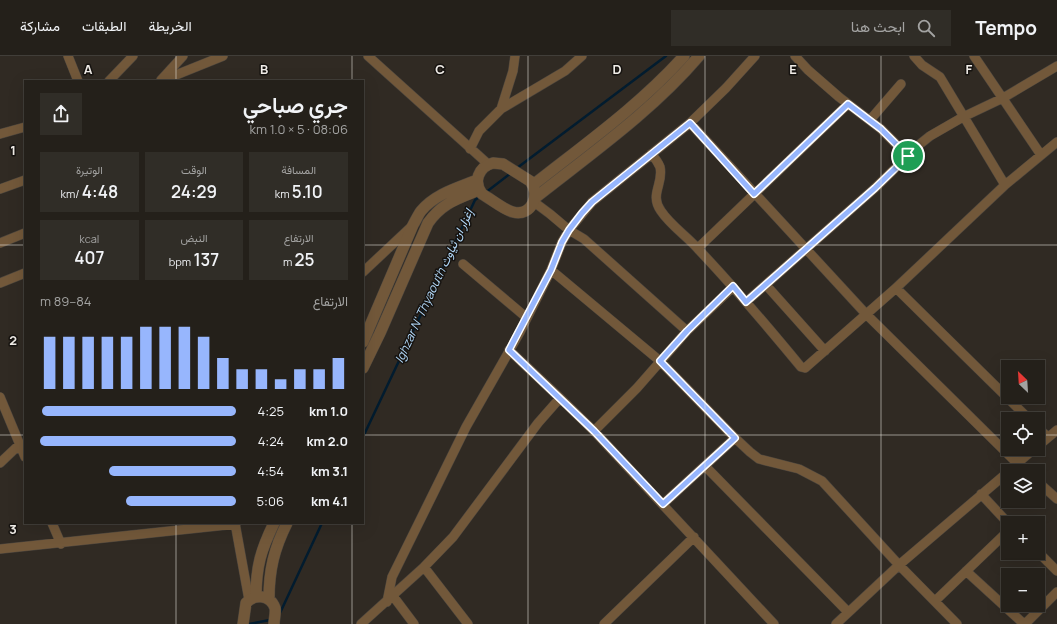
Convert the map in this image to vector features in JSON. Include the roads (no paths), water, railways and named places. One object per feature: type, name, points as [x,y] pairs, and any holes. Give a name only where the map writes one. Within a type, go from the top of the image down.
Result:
[{"type":"street","points":[[110,80],[133,56]]},
{"type":"street","points":[[161,80],[183,56]]},
{"type":"street","points":[[163,80],[223,56]]},
{"type":"street","points":[[368,56],[488,164]]},
{"type":"street","points":[[501,109],[513,71],[515,56]]},
{"type":"street","points":[[470,149],[480,131],[501,109],[565,71],[582,56]]},
{"type":"street","points":[[533,184],[633,106],[684,56]]},
{"type":"street","points":[[535,200],[536,193],[533,184],[503,164],[488,164],[480,171],[478,185],[482,194],[510,211],[523,212],[531,206],[535,200],[658,99],[699,56]]},
{"type":"street","points":[[414,624],[390,599],[392,577],[466,427],[527,318],[569,230],[592,202],[690,123],[726,88],[755,56]]},
{"type":"street","points":[[795,56],[808,70],[848,104],[870,120],[908,156]]},
{"type":"street","points":[[914,56],[940,77],[1005,185]]},
{"type":"street","points":[[974,56],[1041,155]]},
{"type":"street","points":[[72,58],[78,80]]},
{"type":"street","points":[[746,302],[875,188],[930,136],[963,117],[1003,98],[1057,66]]},
{"type":"street","points":[[870,120],[901,84]]},
{"type":"street","points":[[698,248],[848,104]]},
{"type":"street","points":[[690,123],[866,314],[1017,464],[1026,456]]},
{"type":"street","points":[[0,134],[24,127]]},
{"type":"street","points":[[652,154],[660,168],[656,199],[658,207],[733,286],[801,367],[805,368],[896,288],[1005,185],[1057,142]]},
{"type":"street","points":[[0,189],[24,180]]},
{"type":"street","points":[[364,340],[413,225],[421,211],[432,200],[445,192],[478,185]]},
{"type":"street","points":[[364,366],[428,223],[438,211],[478,185]]},
{"type":"street","points":[[535,200],[569,230],[584,239],[687,331]]},
{"type":"street","points":[[364,271],[413,225]]},
{"type":"street","points":[[0,243],[24,233]]},
{"type":"street","points":[[463,264],[527,318]]},
{"type":"street","points":[[551,270],[660,361],[735,438],[759,459],[799,469],[822,481],[957,624]]},
{"type":"street","points":[[0,283],[24,273]]},
{"type":"street","points":[[766,285],[825,351]]},
{"type":"street","points":[[594,431],[637,388],[687,331],[733,286]]},
{"type":"street","points":[[896,288],[1022,412]]},
{"type":"street","points":[[509,350],[594,431],[774,624]]},
{"type":"street","points":[[0,397],[24,454]]},
{"type":"street","points":[[361,624],[390,599],[453,538],[538,424],[560,398]]},
{"type":"street","points":[[1045,440],[1057,430]]},
{"type":"street","points":[[1045,434],[1048,437]]},
{"type":"street","points":[[663,504],[735,438]]},
{"type":"street","points":[[0,463],[20,444]]},
{"type":"street","points":[[705,466],[848,612]]},
{"type":"street","points":[[840,623],[848,612],[1001,477]]},
{"type":"street","points":[[1045,488],[1057,499]]},
{"type":"street","points":[[981,494],[1001,516]]},
{"type":"street","points":[[52,524],[61,544]]},
{"type":"street","points":[[0,549],[61,544],[235,524],[250,601]]},
{"type":"street","points":[[243,624],[256,580],[258,563],[263,546],[274,524]]},
{"type":"street","points":[[269,599],[271,567],[275,551],[287,524]]},
{"type":"street","points":[[604,624],[694,538]]},
{"type":"street","points":[[935,601],[1001,538]]},
{"type":"street","points":[[1045,559],[1057,571]]},
{"type":"street","points":[[424,567],[468,624]]},
{"type":"street","points":[[966,571],[1024,624],[1057,592]]},
{"type":"street","points":[[250,601],[260,596],[269,599],[275,610],[274,624]]},
{"type":"waterway","name":"Ighzar N' Thyaouth إغزار ان ثياوث","points":[[517,168],[666,56]]},
{"type":"waterway","name":"Ighzar N' Thyaouth إغزار ان ثياوث","points":[[485,193],[511,173]]},
{"type":"waterway","name":"Ighzar N' Thyaouth إغزار ان ثياوث","points":[[364,435],[475,200],[479,197]]},
{"type":"waterway","name":"Ighzar N' Thyaouth إغزار ان ثياوث","points":[[280,613],[322,524]]},
{"type":"waterway","name":"Ighzar N' Thyaouth إغزار ان ثياوث","points":[[249,624],[270,620]]}]
